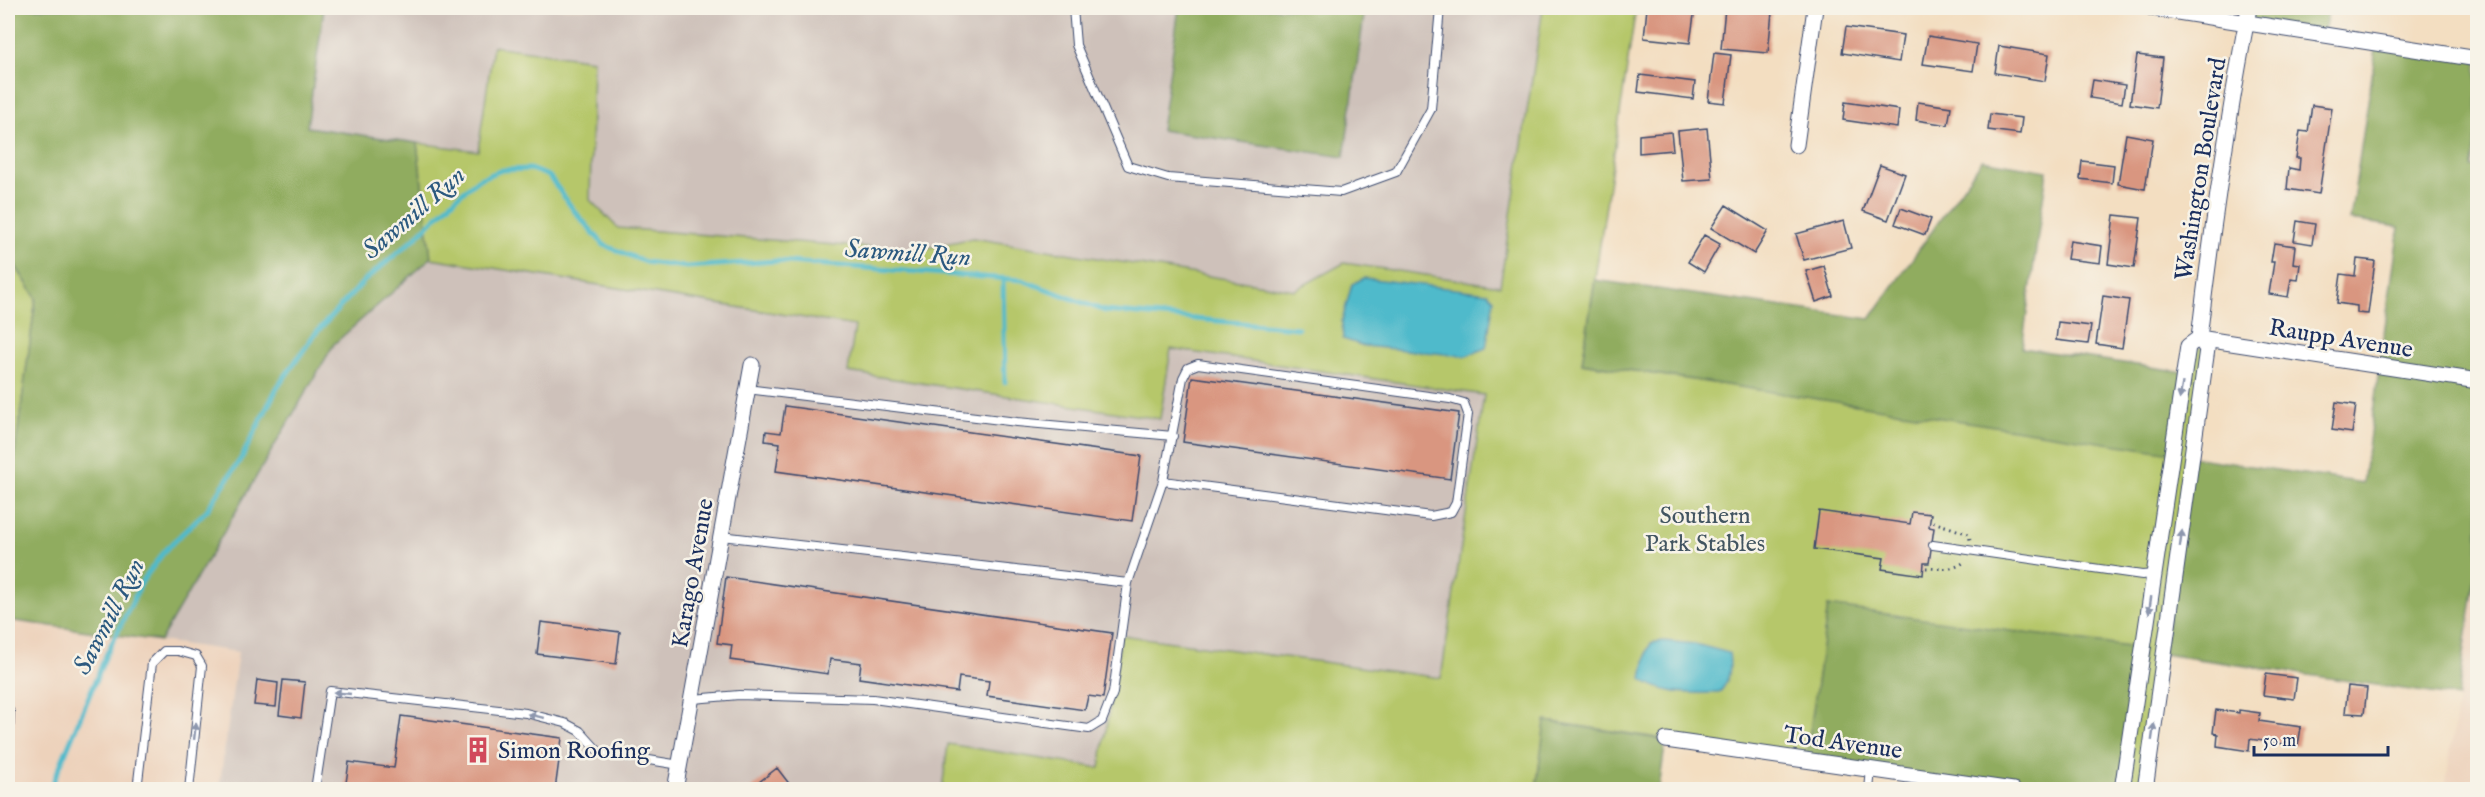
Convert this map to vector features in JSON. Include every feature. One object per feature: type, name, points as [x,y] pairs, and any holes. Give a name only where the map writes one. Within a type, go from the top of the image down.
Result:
[{"type":"street","points":[[1796,145],[1815,8]]},
{"type":"street","points":[[2152,8],[2248,14],[2478,58]]},
{"type":"street","name":"Washington Boulevard","points":[[2145,789],[2207,349],[2199,338],[2228,123],[2248,14]]},
{"type":"street","name":"Washington Boulevard","points":[[2122,789],[2188,346],[2199,338]]},
{"type":"street","name":"Raupp Avenue","points":[[2199,338],[2478,381]]},
{"type":"street","name":"Karago Avenue","points":[[675,789],[752,365]]},
{"type":"street","points":[[2154,574],[2176,577]]},
{"type":"street","name":"Tod Avenue","points":[[1666,740],[1871,769],[1940,784],[2013,789]]},
{"type":"lane","points":[[1072,8],[1076,45],[1128,166],[1168,178],[1341,192],[1396,172],[1431,109],[1440,8]]},
{"type":"lane","points":[[693,699],[739,695],[873,699],[1089,729],[1102,721],[1113,693],[1128,583],[1163,481],[1183,378],[1188,369],[1198,364],[1450,399],[1464,403],[1468,414],[1456,503],[1451,512],[1431,516],[1163,481]]},
{"type":"lane","points":[[747,389],[1017,422],[1173,436]]},
{"type":"lane","points":[[721,536],[1128,583]]},
{"type":"lane","points":[[1933,545],[2142,575],[2154,574]]},
{"type":"lane","points":[[137,789],[152,663],[164,651],[178,651],[196,656],[202,666],[189,789]]},
{"type":"lane","points":[[315,789],[330,691],[526,713],[565,723],[580,731],[599,752],[680,765]]},
{"type":"lane","points":[[8,708],[10,712],[8,761]]},
{"type":"lane","points":[[1869,789],[1871,769]]},
{"type":"shaded area","points":[[324,8],[1543,8],[1501,286],[1345,263],[1295,290],[973,238],[913,251],[618,228],[590,200],[593,60],[492,46],[478,151],[307,127]]},
{"type":"shaded area","points":[[431,258],[855,326],[848,372],[1159,419],[1170,349],[1484,395],[1441,679],[1121,635],[1100,768],[948,744],[942,789],[219,789],[238,652],[160,641],[334,344]]},
{"type":"shaded area","points":[[2477,555],[2477,789],[2445,790],[2458,697]]},
{"type":"shaded area","points":[[8,620],[238,652],[219,789],[8,790]]},
{"type":"green space","points":[[8,8],[324,8],[307,127],[417,143],[431,258],[334,344],[160,641],[8,620],[8,504],[36,298],[8,254]]},
{"type":"green space","points":[[1179,8],[1365,8],[1344,157],[1161,130]]},
{"type":"green space","name":"Southern Park Stables","points":[[1543,8],[1636,8],[1582,363],[2171,452],[2188,346],[2207,349],[2145,789],[2122,789],[1828,606],[1806,760],[1546,721],[1536,789],[942,789],[948,744],[1100,768],[1121,635],[1441,678],[1484,395],[1171,349],[1160,419],[848,372],[855,326],[431,258],[417,143],[478,151],[493,46],[593,60],[590,200],[618,228],[913,251],[973,238],[1295,290],[1344,263],[1500,286]]},
{"type":"green space","points":[[2249,8],[2328,8],[2324,33],[2246,21]]},
{"type":"green space","points":[[2377,42],[2477,59],[2477,127],[2472,167],[2478,168],[2478,555],[2458,697],[2164,654],[2192,457],[2363,483],[2399,227],[2350,220]]},
{"type":"green space","points":[[1982,160],[2047,171],[2022,348],[2184,372],[2171,453],[1582,363],[1595,280],[1870,319]]},
{"type":"green space","points":[[8,254],[36,298],[8,504]]},
{"type":"green space","points":[[1828,606],[2143,649],[2122,789],[2013,789],[1806,760]]},
{"type":"green space","points":[[1545,721],[1660,739],[1665,746],[1659,789],[1536,790]]},
{"type":"water","points":[[1364,278],[1488,293],[1494,299],[1486,348],[1466,356],[1364,346],[1343,339],[1342,321],[1352,284]]},
{"type":"water","points":[[1663,641],[1695,644],[1729,653],[1729,674],[1719,693],[1669,691],[1642,679],[1651,643]]},
{"type":"building","points":[[1647,8],[1695,8],[1690,43],[1644,38]]},
{"type":"building","points":[[1725,8],[1772,12],[1768,53],[1721,49]]},
{"type":"building","points":[[1846,27],[1903,35],[1899,62],[1842,53]]},
{"type":"building","points":[[1928,36],[1977,44],[1973,71],[1923,64]]},
{"type":"building","points":[[1999,46],[2049,54],[2045,81],[1995,73]]},
{"type":"building","points":[[1714,53],[1731,55],[1725,103],[1708,101]]},
{"type":"building","points":[[2137,55],[2163,58],[2157,108],[2130,104]]},
{"type":"building","points":[[1640,75],[1695,82],[1693,99],[1638,92]]},
{"type":"building","points":[[2093,80],[2125,85],[2122,103],[2090,98]]},
{"type":"building","points":[[1845,102],[1899,110],[1897,128],[1843,120]]},
{"type":"building","points":[[1918,102],[1951,107],[1948,125],[1916,120]]},
{"type":"building","points":[[2312,105],[2332,108],[2319,194],[2287,189],[2289,168],[2299,170],[2300,158],[2296,158],[2300,131],[2308,132]]},
{"type":"building","points":[[1990,114],[2022,118],[2020,134],[1988,130]]},
{"type":"building","points":[[1707,128],[1712,179],[1683,181],[1678,131]]},
{"type":"building","points":[[1671,132],[1673,150],[1639,153],[1639,135]]},
{"type":"building","points":[[2126,134],[2153,139],[2145,189],[2118,184]]},
{"type":"building","points":[[2082,161],[2114,165],[2112,183],[2080,179]]},
{"type":"building","points":[[1880,165],[1905,174],[1888,220],[1863,211]]},
{"type":"building","points":[[1726,205],[1768,231],[1754,254],[1711,228]]},
{"type":"building","points":[[1901,208],[1931,219],[1925,235],[1895,224]]},
{"type":"building","points":[[2114,215],[2141,218],[2134,268],[2108,264]]},
{"type":"building","points":[[1844,221],[1851,248],[1804,260],[1796,234]]},
{"type":"building","points":[[2297,221],[2315,224],[2312,244],[2294,241]]},
{"type":"building","points":[[1704,235],[1720,244],[1704,272],[1688,262]]},
{"type":"building","points":[[2070,241],[2102,246],[2100,263],[2067,259]]},
{"type":"building","points":[[2274,243],[2295,246],[2293,263],[2300,264],[2298,280],[2291,279],[2288,297],[2269,294],[2274,262],[2271,262]]},
{"type":"building","points":[[2357,259],[2375,261],[2368,314],[2357,313],[2357,306],[2337,303],[2341,274],[2355,276]]},
{"type":"building","points":[[1824,266],[1833,296],[1816,302],[1806,271]]},
{"type":"building","points":[[2103,296],[2129,300],[2122,348],[2096,344]]},
{"type":"building","points":[[2058,322],[2091,326],[2088,344],[2056,340]]},
{"type":"building","points":[[1192,377],[1459,413],[1450,479],[1183,442]]},
{"type":"building","points":[[2336,402],[2356,405],[2352,433],[2332,430]]},
{"type":"building","points":[[785,406],[1141,456],[1132,521],[776,471],[780,443],[765,441],[766,431],[781,433]]},
{"type":"building","points":[[1819,511],[1910,524],[1912,512],[1931,514],[1929,527],[1934,528],[1929,563],[1924,563],[1923,575],[1882,569],[1884,558],[1814,549]]},
{"type":"building","points":[[726,577],[1112,633],[1103,698],[1088,696],[1085,710],[987,696],[989,681],[959,677],[957,692],[859,678],[861,663],[830,659],[828,674],[730,660],[732,645],[717,643]]},
{"type":"building","points":[[541,622],[620,632],[616,664],[537,654]]},
{"type":"building","points":[[2266,674],[2297,678],[2294,699],[2263,695]]},
{"type":"building","points":[[257,680],[278,683],[276,707],[254,705]]},
{"type":"building","points":[[283,680],[305,682],[301,718],[279,715]]},
{"type":"building","points":[[2348,686],[2367,688],[2364,714],[2345,713]]},
{"type":"building","points":[[2216,710],[2260,713],[2259,721],[2301,727],[2298,746],[2250,739],[2249,751],[2217,746],[2218,734],[2213,733]]},
{"type":"building","name":"Simon Roofing","points":[[401,716],[562,738],[555,790],[345,790],[349,762],[394,768]]},
{"type":"building","points":[[777,768],[794,790],[749,790]]},
{"type":"waterway","name":"Sawmill Run","points":[[50,790],[106,655],[143,580],[166,549],[207,510],[242,457],[277,388],[314,335],[364,281],[415,238],[458,196],[479,179],[502,170],[530,169],[549,176],[575,212],[604,245],[645,262],[687,267],[776,261],[1022,280],[1105,311],[1298,328]]},
{"type":"waterway","points":[[1003,278],[1005,382]]},
{"type":"place","name":"Simon Roofing","points":[[478,750]]}]
